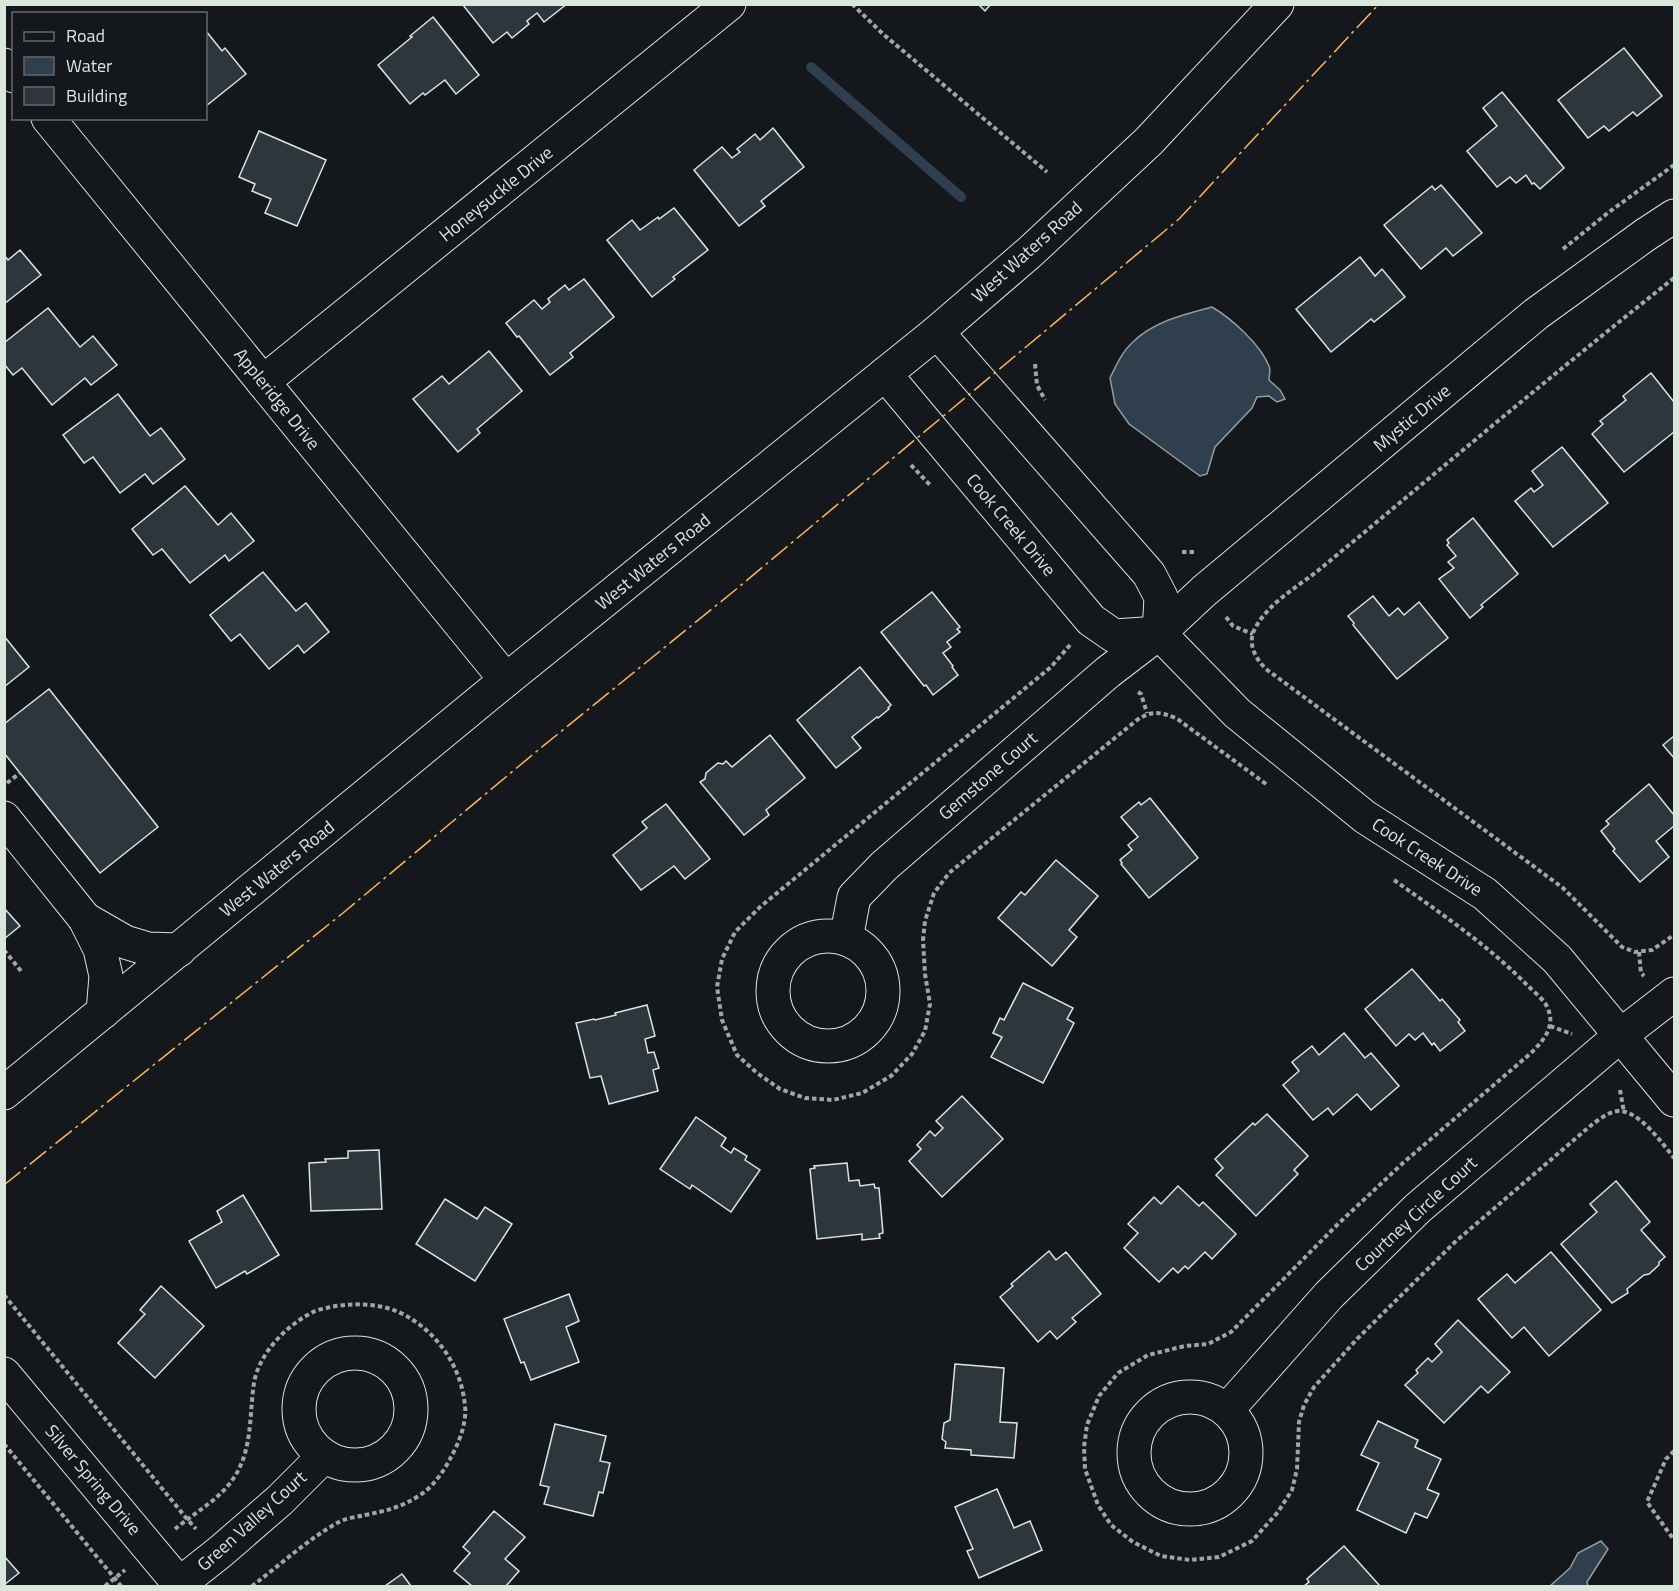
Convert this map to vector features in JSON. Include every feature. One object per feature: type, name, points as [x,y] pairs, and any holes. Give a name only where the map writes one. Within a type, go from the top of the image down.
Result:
[{"type":"street","name":"Honeysuckle Drive","points":[[263,382],[729,4]]},
{"type":"street","name":"West Waters Road","points":[[4,1093],[506,680],[937,332],[1030,252],[1149,141],[1278,4]]},
{"type":"street","name":"Appleridge Drive","points":[[50,120],[506,680]]},
{"type":"street","name":"Mystic Drive","points":[[1159,633],[1204,591],[1536,314],[1674,216]]},
{"type":"street","points":[[937,332],[1149,574],[1161,597],[1159,633]]},
{"type":"street","name":"Cook Creek Drive","points":[[885,374],[1090,620],[1114,636],[1159,633],[1237,713],[1365,817],[1485,894],[1557,959],[1674,1100]]},
{"type":"street","name":"Gemstone Court","points":[[846,939],[854,897],[884,866],[1108,672],[1159,633]]},
{"type":"street","points":[[9,832],[85,919],[100,950],[106,976],[103,1012]]},
{"type":"street","points":[[85,919],[125,942],[148,949],[179,950]]},
{"type":"street","name":"Courtney Circle Court","points":[[1227,1410],[1329,1295],[1418,1208],[1621,1035],[1674,994]]},
{"type":"street","name":"Silver Spring Drive","points":[[4,1374],[179,1586]]},
{"type":"street","name":"Green Valley Court","points":[[179,1586],[280,1500],[324,1456]]},
{"type":"path","points":[[852,4],[883,34],[1047,172]]},
{"type":"path","points":[[1674,278],[1325,566],[1282,598],[1257,624],[1251,642],[1259,662],[1266,669],[1563,888],[1622,947],[1635,952],[1652,950],[1674,935]]},
{"type":"path","points":[[911,465],[936,492]]},
{"type":"path","points":[[1064,638],[1071,646],[1051,667],[760,907],[735,932],[722,959],[717,987],[723,1020],[737,1055],[757,1074],[780,1089],[805,1098],[833,1101],[862,1093],[891,1076],[912,1054],[926,1031],[930,1004],[923,940],[925,921],[934,893],[949,873],[1147,713],[1162,712],[1176,718],[1274,790]]},
{"type":"path","points":[[4,785],[20,773]]},
{"type":"path","points":[[1388,874],[1508,965],[1537,994],[1549,1010],[1550,1026],[1544,1041],[1403,1163],[1346,1216],[1231,1332],[1208,1344],[1185,1346],[1148,1355],[1118,1373],[1100,1396],[1087,1425],[1084,1448],[1085,1469],[1094,1496],[1112,1525],[1133,1542],[1161,1556],[1190,1560],[1219,1557],[1252,1541],[1278,1512],[1292,1490],[1297,1469],[1299,1422],[1304,1405],[1314,1387],[1357,1339],[1455,1242],[1604,1116],[1618,1111],[1632,1115],[1649,1127],[1674,1158]]},
{"type":"path","points":[[4,950],[21,971]]},
{"type":"path","points":[[1640,952],[1641,974]]},
{"type":"path","points":[[1550,1026],[1570,1033]]},
{"type":"path","points":[[1620,1090],[1624,1113]]},
{"type":"path","points":[[4,1295],[187,1519],[220,1552]]},
{"type":"path","points":[[4,1444],[121,1587]]},
{"type":"path","points":[[1674,1451],[1666,1459],[1647,1502],[1674,1540]]},
{"type":"water","points":[[1212,307],[1236,325],[1259,349],[1270,368],[1269,380],[1280,390],[1285,399],[1277,402],[1269,396],[1257,397],[1252,408],[1215,447],[1207,474],[1200,476],[1129,424],[1115,404],[1110,378],[1125,351],[1140,336],[1159,324]]},
{"type":"water","points":[[1601,1541],[1608,1549],[1587,1582],[1588,1586],[1550,1586],[1570,1568],[1578,1553]]},
{"type":"building","points":[[567,4],[544,22],[537,13],[527,21],[529,24],[512,38],[507,32],[493,43],[463,5]]},
{"type":"building","points":[[978,4],[991,4],[985,11]]},
{"type":"building","points":[[433,17],[479,75],[456,94],[445,80],[410,104],[378,65]]},
{"type":"building","points":[[207,32],[222,51],[225,48],[246,74],[207,105]]},
{"type":"building","points":[[1624,48],[1662,96],[1637,116],[1633,112],[1609,131],[1604,126],[1588,138],[1558,100]]},
{"type":"building","points":[[1502,92],[1564,168],[1540,189],[1534,183],[1532,184],[1526,175],[1516,183],[1510,177],[1497,187],[1467,151],[1497,126],[1483,108]]},
{"type":"building","points":[[773,128],[804,167],[761,201],[765,206],[739,226],[694,170],[722,147],[732,158],[740,152],[737,149],[755,134],[760,140]]},
{"type":"building","points":[[259,131],[326,160],[297,226],[265,213],[271,199],[252,191],[255,184],[239,177]]},
{"type":"building","points":[[1441,185],[1482,233],[1453,256],[1446,248],[1421,269],[1384,225],[1432,186],[1435,190]]},
{"type":"building","points":[[674,208],[708,250],[673,277],[675,279],[652,297],[607,240],[632,220],[640,230]]},
{"type":"building","points":[[20,250],[41,275],[4,304],[4,255],[8,260]]},
{"type":"building","points":[[1360,257],[1375,276],[1382,269],[1405,297],[1374,322],[1371,319],[1331,352],[1296,309]]},
{"type":"building","points":[[584,279],[614,317],[570,353],[573,357],[550,375],[506,323],[534,300],[542,309],[550,302],[548,299],[565,285],[569,290]]},
{"type":"building","points":[[48,308],[80,347],[93,336],[117,365],[91,385],[85,378],[52,405],[22,368],[13,375],[4,364],[4,343]]},
{"type":"building","points":[[489,351],[522,391],[477,429],[480,433],[458,452],[413,399],[442,376],[449,384]]},
{"type":"building","points":[[1651,373],[1674,402],[1674,432],[1624,472],[1592,434],[1603,424],[1600,421],[1626,400],[1623,396]]},
{"type":"building","points":[[118,394],[150,436],[161,428],[185,459],[153,484],[145,474],[120,493],[93,457],[84,463],[63,435]]},
{"type":"building","points":[[1562,447],[1608,503],[1553,547],[1515,501],[1531,488],[1534,492],[1543,485],[1532,471]]},
{"type":"building","points":[[185,486],[218,525],[231,513],[254,541],[229,561],[225,555],[190,583],[162,549],[153,555],[132,529]]},
{"type":"building","points":[[1473,518],[1518,574],[1481,605],[1483,607],[1470,618],[1439,579],[1454,568],[1448,562],[1456,556],[1447,545],[1449,543],[1447,540]]},
{"type":"building","points":[[263,572],[296,611],[306,603],[329,632],[304,653],[298,645],[269,669],[240,634],[231,641],[210,615]]},
{"type":"building","points":[[932,592],[960,627],[957,629],[960,632],[947,642],[951,647],[943,653],[958,675],[933,695],[881,632]]},
{"type":"building","points":[[1373,596],[1389,616],[1398,608],[1404,615],[1419,602],[1448,638],[1397,679],[1348,616]]},
{"type":"building","points":[[4,636],[29,667],[4,687]]},
{"type":"building","points":[[860,667],[891,705],[889,709],[852,737],[861,748],[836,768],[797,720]]},
{"type":"building","points":[[49,689],[158,827],[100,873],[4,753],[4,724]]},
{"type":"building","points":[[770,735],[805,778],[766,810],[769,815],[744,835],[700,782],[705,779],[706,773],[718,763],[723,764],[726,761],[732,767]]},
{"type":"building","points":[[1674,736],[1674,758],[1663,745]]},
{"type":"building","points":[[1649,784],[1674,815],[1674,826],[1656,841],[1669,857],[1640,882],[1613,851],[1615,849],[1601,831],[1609,824],[1606,821]]},
{"type":"building","points":[[1150,798],[1198,858],[1149,898],[1120,860],[1132,850],[1128,845],[1138,837],[1121,817],[1139,802],[1141,805]]},
{"type":"building","points":[[666,804],[710,859],[685,879],[674,866],[641,890],[613,855],[647,828],[642,822]]},
{"type":"building","points":[[1056,860],[1098,896],[1069,930],[1077,937],[1052,966],[998,918],[1021,892],[1025,895]]},
{"type":"building","points":[[4,908],[20,926],[4,939]]},
{"type":"building","points":[[1412,969],[1460,1020],[1458,1022],[1465,1031],[1440,1051],[1423,1033],[1415,1040],[1409,1034],[1396,1046],[1365,1009]]},
{"type":"building","points":[[1023,983],[1073,1008],[1067,1019],[1074,1023],[1043,1083],[991,1057],[1002,1037],[993,1033],[1000,1018],[1004,1020]]},
{"type":"building","points":[[647,1005],[655,1036],[645,1039],[648,1053],[654,1052],[659,1068],[653,1070],[658,1091],[609,1104],[601,1076],[590,1078],[576,1023],[616,1015],[615,1013]]},
{"type":"building","points":[[1344,1033],[1365,1058],[1371,1053],[1399,1086],[1371,1110],[1357,1094],[1333,1115],[1328,1108],[1313,1120],[1283,1085],[1299,1071],[1292,1062],[1312,1046],[1319,1055]]},
{"type":"building","points":[[962,1096],[1003,1139],[942,1197],[909,1161],[921,1149],[917,1145],[930,1131],[935,1136],[943,1128],[936,1121]]},
{"type":"building","points":[[1267,1114],[1308,1156],[1294,1170],[1298,1174],[1256,1216],[1216,1175],[1223,1168],[1215,1159],[1253,1123],[1255,1125]]},
{"type":"building","points":[[696,1117],[726,1138],[721,1146],[731,1153],[734,1148],[747,1156],[745,1160],[760,1170],[731,1212],[692,1185],[690,1189],[660,1169]]},
{"type":"building","points":[[379,1150],[382,1209],[311,1211],[309,1163],[326,1162],[325,1159],[348,1158],[348,1151]]},
{"type":"building","points":[[847,1163],[849,1181],[859,1180],[860,1186],[874,1184],[875,1188],[879,1188],[883,1233],[879,1234],[880,1238],[862,1240],[862,1234],[817,1239],[810,1169],[815,1168],[814,1166]]},
{"type":"building","points":[[1616,1181],[1650,1222],[1641,1230],[1665,1257],[1649,1274],[1644,1275],[1627,1289],[1628,1293],[1612,1303],[1561,1244],[1597,1212],[1590,1204]]},
{"type":"building","points":[[1178,1186],[1199,1206],[1203,1202],[1236,1234],[1212,1259],[1205,1252],[1188,1269],[1185,1266],[1178,1273],[1173,1268],[1159,1282],[1124,1248],[1138,1233],[1128,1224],[1154,1197],[1161,1204]]},
{"type":"building","points":[[243,1195],[279,1255],[247,1274],[245,1271],[216,1288],[189,1241],[222,1222],[217,1211]]},
{"type":"building","points":[[445,1199],[477,1219],[485,1207],[512,1224],[475,1281],[416,1244]]},
{"type":"building","points":[[1049,1251],[1056,1260],[1066,1252],[1101,1294],[1072,1318],[1076,1322],[1057,1339],[1050,1331],[1038,1342],[1000,1297],[1013,1286],[1011,1284]]},
{"type":"building","points":[[1551,1252],[1601,1310],[1549,1356],[1524,1327],[1512,1338],[1478,1299],[1507,1274],[1515,1283]]},
{"type":"building","points":[[161,1286],[204,1326],[155,1378],[118,1343],[145,1314],[140,1310]]},
{"type":"building","points":[[569,1294],[579,1321],[566,1327],[579,1362],[531,1380],[524,1362],[521,1363],[504,1319]]},
{"type":"building","points":[[1458,1320],[1510,1372],[1488,1393],[1481,1386],[1444,1423],[1405,1385],[1418,1373],[1416,1370],[1428,1358],[1432,1362],[1442,1352],[1435,1344]]},
{"type":"building","points":[[955,1364],[1004,1368],[1000,1422],[1017,1423],[1014,1458],[971,1455],[971,1450],[945,1448],[946,1442],[942,1439],[944,1423],[950,1420]]},
{"type":"building","points":[[1378,1421],[1418,1440],[1415,1447],[1441,1459],[1427,1489],[1439,1494],[1427,1518],[1415,1513],[1406,1533],[1357,1510],[1379,1463],[1361,1455]]},
{"type":"building","points":[[555,1424],[606,1436],[600,1461],[610,1463],[603,1493],[599,1492],[593,1516],[544,1504],[549,1487],[540,1485]]},
{"type":"building","points":[[997,1489],[1014,1528],[1030,1521],[1042,1550],[979,1578],[967,1551],[973,1549],[955,1507]]},
{"type":"building","points":[[494,1511],[525,1537],[505,1559],[519,1571],[506,1586],[472,1586],[454,1571],[470,1553],[463,1547]]},
{"type":"building","points":[[1344,1546],[1380,1586],[1304,1586],[1309,1582],[1307,1579]]},
{"type":"building","points":[[4,1556],[19,1573],[4,1585]]},
{"type":"building","points":[[402,1574],[411,1586],[385,1586]]},
{"type":"waterway","points":[[811,67],[961,197]]},
{"type":"power","points":[[4,1185],[343,913],[734,591],[1179,219],[1379,4]]}]
